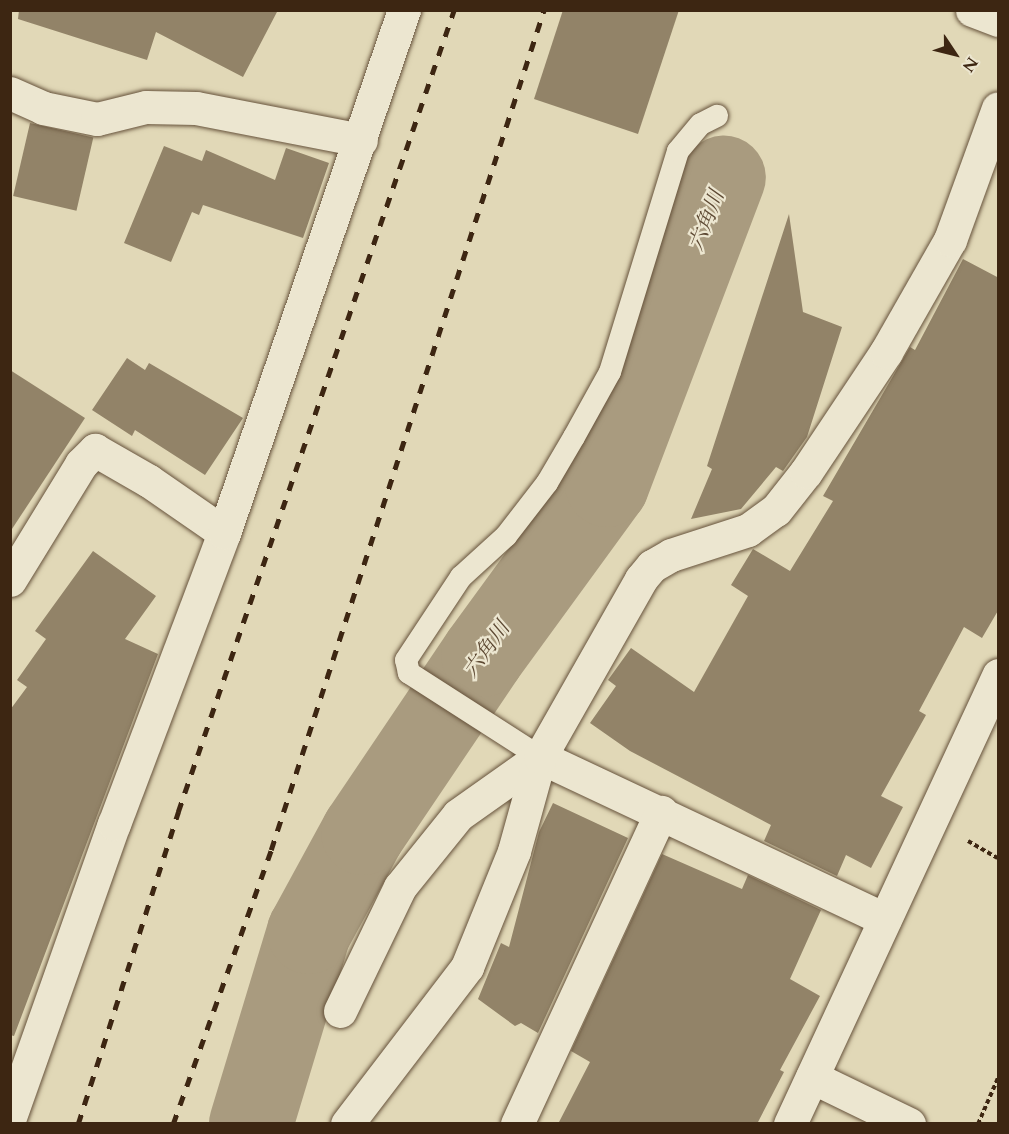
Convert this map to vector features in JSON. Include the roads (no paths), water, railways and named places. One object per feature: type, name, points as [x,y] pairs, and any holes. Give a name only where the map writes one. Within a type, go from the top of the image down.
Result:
[{"type":"street","points":[[10,1117],[114,824],[224,533],[404,10]]},
{"type":"street","points":[[972,10],[999,20]]},
{"type":"street","points":[[10,93],[43,108],[97,119],[146,107],[196,108],[361,140]]},
{"type":"street","points":[[347,1124],[467,967],[514,850],[540,757],[652,566],[671,555],[748,530],[776,510],[806,472],[886,352],[950,240],[999,108]]},
{"type":"street","points":[[10,580],[81,464],[95,450],[149,481],[224,533]]},
{"type":"street","points":[[790,1124],[999,675]]},
{"type":"street","points":[[540,757],[885,919]]},
{"type":"street","points":[[340,1011],[400,887],[458,815],[540,757]]},
{"type":"street","points":[[517,1124],[661,812]]},
{"type":"street","points":[[812,1077],[909,1124]]},
{"type":"lane","points":[[540,757],[409,673],[406,660],[461,577],[506,536],[547,483],[605,381],[628,321],[678,151],[701,124],[717,116]]},
{"type":"waterway","name":"六角川","points":[[251,1124],[309,932],[363,833],[483,655],[607,485],[724,177]]},
{"type":"railway","points":[[78,1124],[178,812],[454,10]]},
{"type":"railway","points":[[173,1124],[271,850],[544,10]]}]
